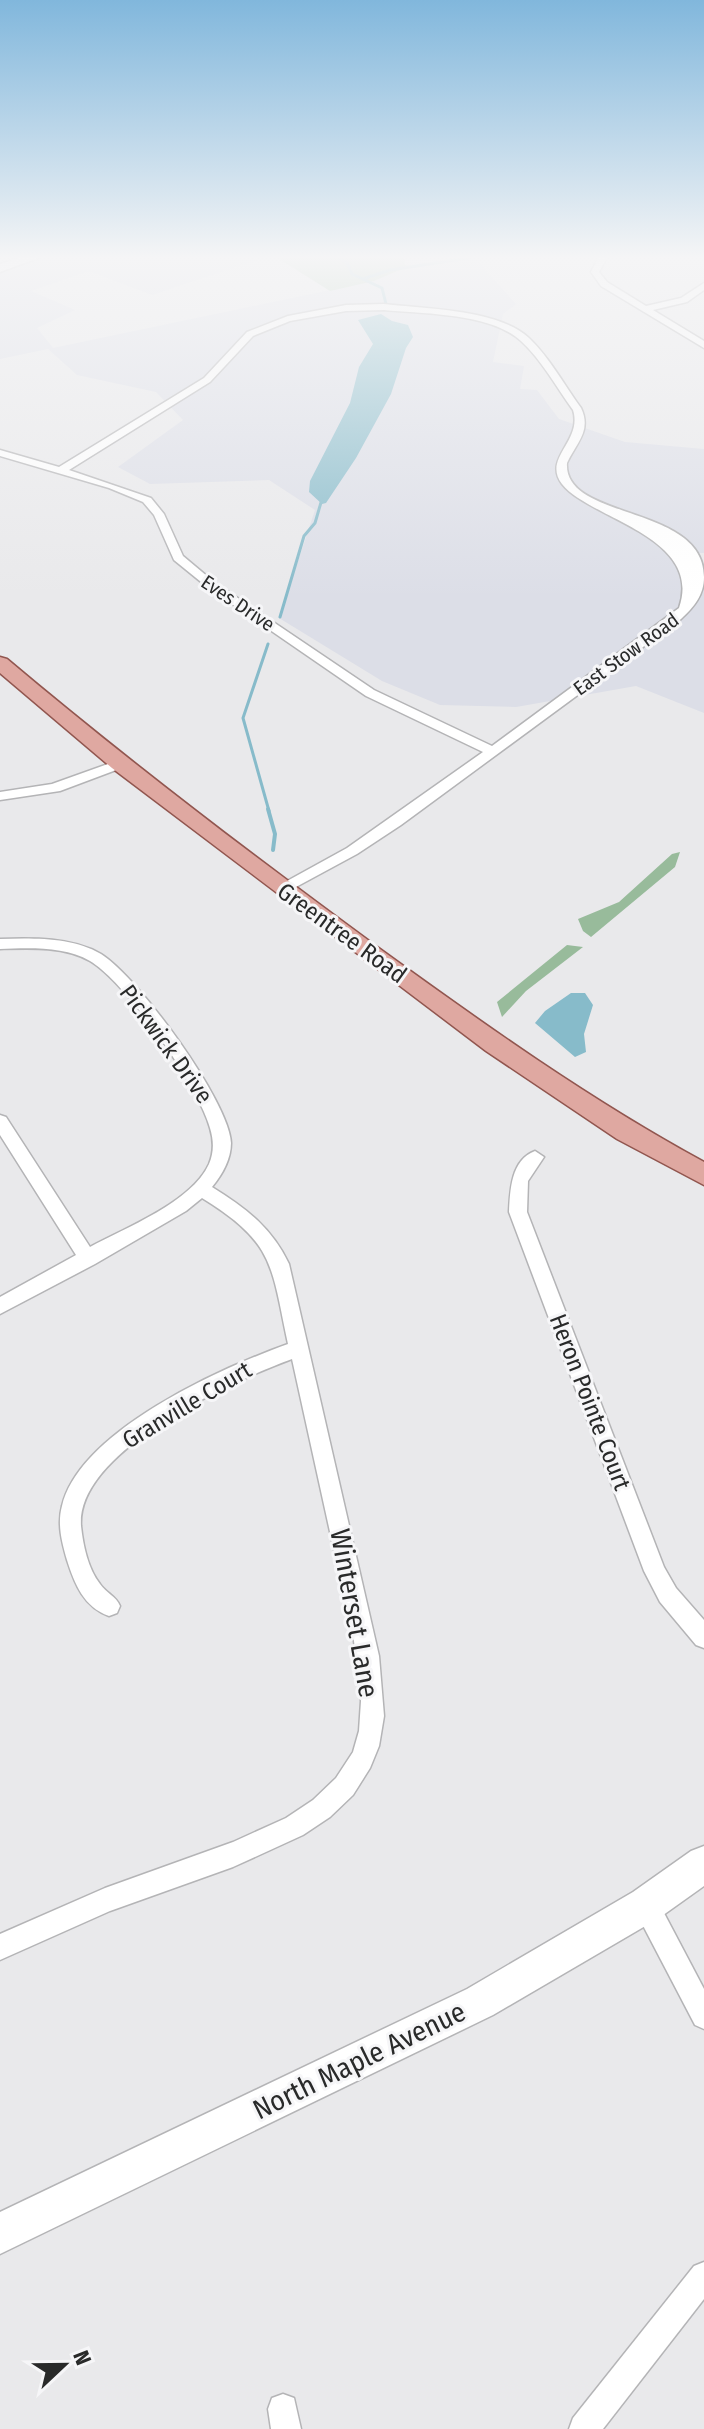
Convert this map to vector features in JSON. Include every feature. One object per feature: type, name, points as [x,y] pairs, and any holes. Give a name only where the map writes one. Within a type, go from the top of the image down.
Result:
[{"type":"main road","name":"Greentree Road","points":[[0,663],[119,764],[283,889],[558,1088],[626,1132],[704,1175]]},
{"type":"main road","name":"North Maple Avenue","points":[[0,2233],[480,2002],[646,1905],[704,1864]]},
{"type":"street","name":"East Stow Road","points":[[61,470],[207,380],[215,370]]},
{"type":"street","name":"East Stow Road","points":[[283,889],[367,842],[677,616],[700,589],[701,569],[691,551],[673,535],[592,500],[565,481],[560,467],[579,436],[583,423],[574,403],[549,370]]},
{"type":"street","name":"Eves Drive","points":[[0,453],[126,490],[147,500],[159,514],[178,558],[210,584],[370,693],[492,751]]},
{"type":"street","points":[[0,796],[40,793],[119,764]]},
{"type":"street","name":"Pickwick Drive","points":[[0,944],[53,944],[86,954],[109,968],[135,997],[198,1084],[221,1128],[220,1158],[201,1189],[163,1217],[0,1306]]},
{"type":"street","points":[[0,1121],[88,1259]]},
{"type":"street","name":"Heron Pointe Court","points":[[535,1157],[519,1180],[518,1212],[655,1571],[668,1595],[704,1637]]},
{"type":"street","name":"Winterset Lane","points":[[0,1947],[113,1897],[292,1828],[335,1799],[362,1759],[370,1736],[373,1713],[371,1677],[274,1248],[244,1216],[201,1189]]},
{"type":"street","name":"Granville Court","points":[[109,1606],[96,1599],[87,1585],[71,1534],[74,1498],[84,1480],[113,1450],[148,1424],[239,1371],[299,1348]]},
{"type":"street","points":[[646,1905],[704,2016]]},
{"type":"street","points":[[590,2421],[704,2276]]},
{"type":"shaded area","points":[[72,370],[523,370],[520,389],[537,390],[559,419],[625,442],[704,449],[704,553],[676,553],[684,577],[704,583],[704,713],[636,686],[516,707],[440,705],[382,681],[279,618],[315,510],[269,480],[150,484],[118,467],[183,420],[156,392],[77,375]]},
{"type":"green space","points":[[680,852],[675,867],[591,937],[583,931],[578,919],[619,902],[672,854]]},
{"type":"green space","points":[[567,945],[583,947],[526,991],[502,1017],[497,1002]]},
{"type":"water","points":[[358,370],[399,370],[391,394],[356,458],[326,503],[322,504],[309,492],[310,481],[350,403]]},
{"type":"water","points":[[571,993],[585,993],[593,1005],[584,1034],[586,1052],[575,1057],[535,1023],[545,1011]]},
{"type":"waterway","points":[[280,617],[304,536],[315,523],[322,499]]},
{"type":"waterway","points":[[268,644],[243,718],[269,811]]},
{"type":"waterway","points":[[268,809],[275,834],[273,850]]}]
